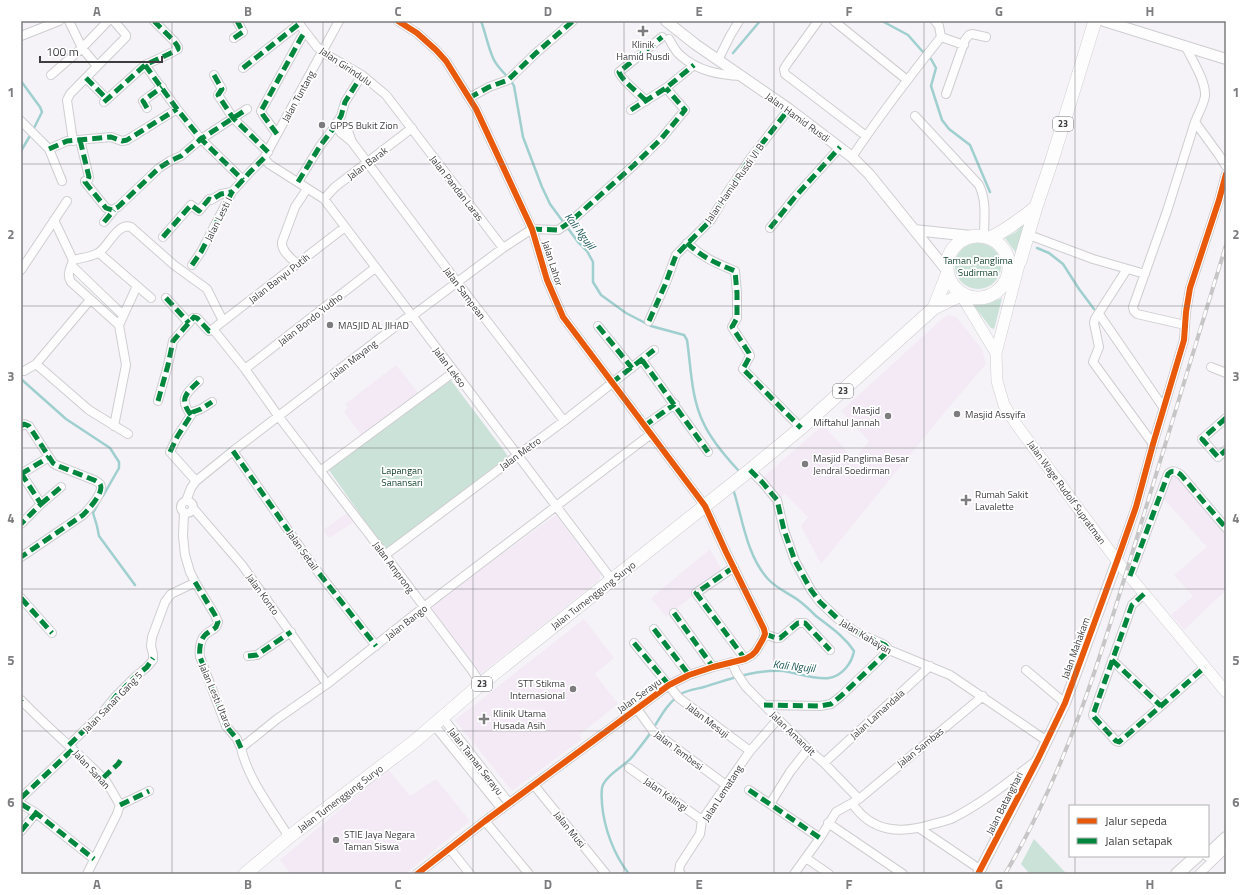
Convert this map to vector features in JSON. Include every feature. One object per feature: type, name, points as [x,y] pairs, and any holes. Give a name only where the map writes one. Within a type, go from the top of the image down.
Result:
[{"type":"highway","name":"23","points":[[961,295],[978,298],[997,293],[1021,260],[1036,207],[1050,167],[1095,21]]},
{"type":"highway","name":"23","points":[[946,271],[947,259],[950,251],[959,242],[982,237],[1014,224],[1036,207]]},
{"type":"highway","points":[[982,237],[998,244],[1004,251],[1009,267],[1007,278]]},
{"type":"highway","points":[[946,271],[951,283],[961,295]]},
{"type":"highway","name":"Jalan Tumenggung Suryo","points":[[934,308],[946,271]]},
{"type":"highway","name":"Jalan Tumenggung Suryo","points":[[245,874],[289,837],[415,741],[481,684],[750,470],[801,428],[934,308],[961,295]]},
{"type":"main road","name":"Jalan Wage Rudolf Supratman","points":[[1021,260],[996,353],[997,381],[1004,405],[1016,424],[1117,561],[1226,692]]},
{"type":"main road","name":"Jalan Wage Rudolf Supratman","points":[[1007,278],[1010,298]]},
{"type":"main road","name":"Jalan Wage Rudolf Supratman","points":[[961,295],[996,353]]},
{"type":"main road","points":[[1214,852],[1226,830]]},
{"type":"main road","points":[[1214,852],[1226,838]]},
{"type":"main road","points":[[1177,874],[1196,857]]},
{"type":"main road","points":[[1188,874],[1208,857]]},
{"type":"street","points":[[21,36],[59,21]]},
{"type":"street","points":[[69,21],[82,48],[97,66]]},
{"type":"street","points":[[50,75],[82,48],[108,21]]},
{"type":"street","points":[[114,21],[126,37],[97,66],[68,97],[67,100],[77,141],[89,177],[85,182],[106,208],[109,210],[114,210]]},
{"type":"street","points":[[86,78],[105,100],[145,65],[171,54],[178,49],[174,41],[154,21]]},
{"type":"street","points":[[234,38],[244,30],[237,21]]},
{"type":"street","name":"Jalan Tuntang","points":[[266,155],[339,21]]},
{"type":"street","name":"Jalan Lahor","points":[[398,21],[417,33],[446,61],[476,109],[532,229],[547,280],[563,317],[705,506]]},
{"type":"street","points":[[469,98],[511,77],[573,21]]},
{"type":"street","name":"Jalan Hamid Rusdi","points":[[666,21],[718,60],[789,109],[852,157],[869,174],[946,271]]},
{"type":"street","points":[[718,60],[739,21]]},
{"type":"street","points":[[818,21],[784,68],[785,74],[866,136]]},
{"type":"street","points":[[834,21],[907,80]]},
{"type":"street","points":[[852,157],[907,80],[941,37],[940,26],[935,21]]},
{"type":"street","points":[[1104,21],[1226,59]]},
{"type":"street","points":[[243,68],[298,22]]},
{"type":"street","name":"Jalan Girindulu","points":[[298,22],[317,47],[329,56],[362,75],[386,95],[412,128]]},
{"type":"street","points":[[277,134],[261,111],[305,32]]},
{"type":"street","points":[[673,47],[683,34]]},
{"type":"street","points":[[946,94],[965,40],[972,34],[986,37]]},
{"type":"street","points":[[941,37],[964,45]]},
{"type":"street","points":[[646,100],[623,79],[619,72],[665,38],[680,55],[704,70],[724,76],[742,76]]},
{"type":"street","points":[[1185,326],[1137,314],[1133,307],[1167,211],[1195,122],[1205,98],[1203,83],[1186,47]]},
{"type":"street","points":[[145,65],[201,139],[243,180]]},
{"type":"street","points":[[631,110],[666,88],[694,65]]},
{"type":"street","points":[[214,75],[222,89],[218,95],[233,118],[266,155]]},
{"type":"street","points":[[298,182],[320,146],[338,124],[345,102],[362,75]]},
{"type":"street","points":[[147,108],[143,101],[162,88]]},
{"type":"street","points":[[532,229],[558,230],[570,222],[661,139],[685,110],[666,88]]},
{"type":"street","points":[[49,149],[67,141],[111,138],[122,141],[127,140],[177,109]]},
{"type":"street","points":[[104,222],[114,210],[154,172],[170,161],[181,156],[201,139],[246,109]]},
{"type":"street","name":"Jalan Hamid Rusdi VI B","points":[[648,321],[676,256],[711,220],[750,159],[789,109]]},
{"type":"street","points":[[914,230],[982,237],[984,202],[979,185],[915,116]]},
{"type":"street","points":[[21,121],[49,149],[62,181]]},
{"type":"street","points":[[1195,122],[1226,166]]},
{"type":"street","name":"Jalan Sampean","points":[[338,124],[346,128],[352,142],[367,163],[564,421]]},
{"type":"street","name":"Jalan Barak","points":[[324,199],[335,187],[412,128]]},
{"type":"street","name":"Jalan Pandan Laras","points":[[412,128],[503,248]]},
{"type":"street","points":[[770,228],[795,197],[840,147]]},
{"type":"street","name":"Jalan Lekso","points":[[266,155],[269,164],[324,199],[612,580]]},
{"type":"street","name":"Jalan Lesti I","points":[[192,265],[201,252],[232,192],[266,155]]},
{"type":"street","points":[[1117,561],[1136,507],[1152,444],[1184,340],[1190,288],[1220,200],[1226,174]]},
{"type":"street","points":[[297,264],[284,250],[282,242],[295,207],[307,189]]},
{"type":"street","points":[[163,237],[191,205],[199,210],[209,199],[211,200],[221,194],[232,192]]},
{"type":"street","points":[[21,270],[66,200]]},
{"type":"street","points":[[54,220],[72,263],[123,315]]},
{"type":"street","points":[[114,426],[126,365],[118,325],[68,278],[68,273],[72,263],[99,253],[118,230],[125,226],[131,227],[174,265],[207,289],[223,321]]},
{"type":"street","name":"Jalan Banyu Putih","points":[[213,329],[345,227]]},
{"type":"street","name":"Jalan Mayang","points":[[186,501],[191,488],[196,481],[233,451],[411,316],[416,314],[503,248],[532,229]]},
{"type":"street","points":[[1029,235],[1093,259],[1145,274]]},
{"type":"street","points":[[687,244],[697,253],[710,261],[735,271],[738,293],[737,318],[732,327],[750,356],[743,369],[801,428]]},
{"type":"street","points":[[99,253],[150,298]]},
{"type":"street","name":"Jalan Bondo Yudho","points":[[245,369],[375,268]]},
{"type":"street","points":[[1127,269],[1095,319],[1094,323],[1099,347],[1093,362],[1152,444]]},
{"type":"street","points":[[118,325],[137,286]]},
{"type":"street","points":[[158,401],[168,366],[173,341],[189,323],[166,298]]},
{"type":"street","points":[[21,371],[24,371],[36,364],[90,300]]},
{"type":"street","points":[[1099,314],[1163,407]]},
{"type":"street","name":"Jalan Amprong","points":[[189,323],[194,317],[197,317],[208,331],[213,329],[245,369],[320,471],[386,555],[481,684]]},
{"type":"street","points":[[598,326],[632,368]]},
{"type":"street","name":"Jalan Metro","points":[[386,555],[613,384],[614,381],[654,350]]},
{"type":"street","points":[[642,360],[708,452]]},
{"type":"street","points":[[36,364],[89,410],[128,434]]},
{"type":"street","points":[[1211,367],[1226,373]]},
{"type":"street","points":[[320,471],[454,372]]},
{"type":"street","points":[[191,415],[185,406],[184,400],[186,394],[199,381]]},
{"type":"street","points":[[196,481],[170,452],[177,436],[194,411],[201,409],[212,402]]},
{"type":"street","points":[[644,426],[674,404]]},
{"type":"street","points":[[1226,418],[1202,439],[1218,457],[1226,450]]},
{"type":"street","points":[[21,426],[24,424],[29,426],[49,457],[56,465],[94,480],[100,484],[101,487],[90,509],[83,515],[22,553]]},
{"type":"street","name":"Jalan Bango","points":[[241,748],[277,719],[327,684],[348,666],[651,434]]},
{"type":"street","name":"Jalan Setail","points":[[233,451],[312,563],[376,646]]},
{"type":"street","points":[[41,504],[21,474],[49,457]]},
{"type":"street","name":"Jalan Kahayan","points":[[750,470],[777,500],[784,530],[795,561],[811,590],[820,602],[838,619],[856,632],[885,645],[889,650],[950,674],[1047,741]]},
{"type":"street","points":[[1130,576],[1170,472],[1173,471],[1181,475],[1226,528]]},
{"type":"street","points":[[21,524],[61,487]]},
{"type":"street","points":[[184,512],[190,512],[194,508],[192,503],[186,501],[181,506],[184,512],[183,536],[185,555],[190,572],[195,582]]},
{"type":"street","points":[[705,506],[764,629],[764,634],[756,651],[745,659],[696,593],[734,567]]},
{"type":"street","name":"Jalan Konto","points":[[194,508],[242,565],[327,684]]},
{"type":"street","name":"Jalan Mahakam","points":[[1047,741],[1065,703],[1117,561]]},
{"type":"street","name":"Jalan Sanan Gang 5","points":[[21,798],[71,747],[134,677],[147,667],[153,658],[151,646],[152,637],[165,602],[171,594],[195,582]]},
{"type":"street","name":"Jalan Lesti Utara","points":[[195,582],[218,622],[216,627],[202,638],[199,652],[200,657],[226,726],[237,739],[241,748]]},
{"type":"street","points":[[1144,594],[1132,605],[1093,715],[1116,741],[1119,742],[1204,667]]},
{"type":"street","points":[[21,598],[52,633]]},
{"type":"street","points":[[674,613],[714,667]]},
{"type":"street","points":[[764,634],[780,638],[798,623],[805,623],[830,650]]},
{"type":"street","points":[[654,629],[689,675]]},
{"type":"street","points":[[248,656],[257,655],[291,632]]},
{"type":"street","name":"Jalan Mesuji","points":[[634,643],[677,696],[750,751]]},
{"type":"street","points":[[764,704],[820,706],[831,704],[889,650]]},
{"type":"street","name":"Jalan Serayu","points":[[417,874],[509,803],[669,685],[689,675],[745,659]]},
{"type":"street","points":[[1112,660],[1161,706]]},
{"type":"street","name":"Jalan Amandit","points":[[732,662],[742,681],[808,749],[824,762],[855,801]]},
{"type":"street","name":"Jalan Lamandala","points":[[824,762],[930,666]]},
{"type":"street","points":[[1026,670],[1065,703]]},
{"type":"street","name":"Jalan Sambas","points":[[794,874],[820,838],[836,812],[855,801],[983,696]]},
{"type":"street","name":"Jalan Sanan","points":[[21,700],[39,719],[106,781],[120,805]]},
{"type":"street","name":"Jalan Tembesi","points":[[636,709],[651,729],[726,785]]},
{"type":"street","name":"Jalan Lematang","points":[[681,874],[679,872],[680,865],[700,834],[702,820],[750,751],[778,719]]},
{"type":"street","name":"Jalan Taman Serayu","points":[[438,721],[509,803]]},
{"type":"street","name":"Jalan Taman Serayu","points":[[438,721],[502,809]]},
{"type":"street","name":"Jalan Batanghari","points":[[979,872],[1047,741]]},
{"type":"street","points":[[241,748],[246,766],[289,837]]},
{"type":"street","points":[[770,804],[790,772],[808,749]]},
{"type":"street","points":[[855,801],[856,809],[869,821],[878,826],[888,829],[901,830],[919,828],[951,819],[971,808],[1005,785],[1038,759]]},
{"type":"street","name":"Jalan Kalingi","points":[[629,768],[702,820]]},
{"type":"street","name":"Jalan Musi","points":[[534,785],[606,874]]},
{"type":"street","points":[[87,874],[120,805],[149,790]]},
{"type":"street","points":[[749,790],[820,838]]},
{"type":"street","points":[[21,804],[36,813],[94,859]]},
{"type":"street","points":[[21,831],[36,813]]},
{"type":"street","points":[[485,821],[529,874]]},
{"type":"street","points":[[828,824],[903,874]]},
{"type":"street","points":[[919,828],[979,872]]},
{"type":"street","points":[[450,849],[470,874]]},
{"type":"street","points":[[1199,874],[1214,852]]},
{"type":"street","points":[[806,858],[829,874]]},
{"type":"shaded area","points":[[949,315],[956,317],[982,349],[986,364],[821,564],[801,526],[808,517],[785,494],[780,499],[761,479],[823,425],[854,459],[869,441],[841,411],[943,318]]},
{"type":"shaded area","points":[[396,365],[420,395],[362,436],[344,412],[348,408],[345,404]]},
{"type":"shaded area","points":[[1173,475],[1181,481],[1226,532],[1226,590],[1184,630],[1171,615],[1193,596],[1174,575],[1207,547],[1161,496],[1169,478]]},
{"type":"shaded area","points":[[347,513],[354,522],[329,538],[323,530]]},
{"type":"shaded area","points":[[556,515],[601,574],[599,580],[481,674],[432,611],[433,604]]},
{"type":"shaded area","points":[[710,549],[723,572],[666,617],[651,598]]},
{"type":"shaded area","points":[[584,619],[614,658],[595,674],[618,704],[579,735],[582,739],[512,791],[455,720]]},
{"type":"shaded area","points":[[388,769],[410,796],[436,779],[470,821],[405,874],[291,874],[280,860]]},
{"type":"green space","points":[[1028,220],[1016,253],[1005,238],[1016,232]]},
{"type":"green space","name":"Taman Panglima Sudirman","points":[[973,243],[983,243],[991,247],[997,253],[1001,261],[1001,271],[997,279],[991,285],[983,289],[973,289],[965,285],[959,279],[955,271],[955,261],[959,253],[965,247]]},
{"type":"green space","points":[[1002,298],[994,329],[991,328],[974,306],[987,304]]},
{"type":"green space","name":"Lapangan Sanansari","points":[[450,379],[508,456],[389,548],[383,547],[329,470]]},
{"type":"green space","points":[[1034,839],[1067,874],[1030,874],[1021,864]]},
{"type":"waterway","name":"Kali Ngujil","points":[[481,21],[494,60],[514,86],[523,137],[542,187],[550,204],[578,242],[587,251],[593,262],[593,282],[601,295],[626,313],[651,326],[684,335],[687,340],[692,382],[699,412],[706,429],[714,441],[738,470]]},
{"type":"waterway","points":[[733,53],[760,21]]},
{"type":"waterway","points":[[882,21],[908,35],[923,52]]},
{"type":"waterway","points":[[931,59],[936,68],[931,86],[942,120],[949,129],[970,145],[990,192]]},
{"type":"waterway","points":[[21,81],[42,112],[33,130]]},
{"type":"waterway","points":[[21,151],[31,134]]},
{"type":"waterway","points":[[1037,248],[1049,253],[1063,264],[1094,309]]},
{"type":"waterway","points":[[21,379],[66,419],[110,448],[119,462],[119,468],[103,496]]},
{"type":"waterway","name":"Kali Ngujil","points":[[629,874],[614,850],[607,832],[603,813],[602,787],[607,779],[633,756],[647,738],[664,711],[676,698],[686,692],[753,673],[784,671],[813,677],[834,677],[846,668],[853,656],[854,651],[841,636],[801,602],[775,585],[761,570],[746,538],[734,492]]},
{"type":"waterway","points":[[99,502],[93,513],[99,536],[135,585]]},
{"type":"railway","points":[[1005,874],[1047,794],[1081,710],[1124,581],[1226,245]]},
{"type":"marked path","points":[[104,102],[145,65],[178,49],[174,41],[154,21]]},
{"type":"marked path","points":[[234,38],[243,32],[237,21]]},
{"type":"marked path","points":[[469,98],[489,87],[508,80],[573,21]]},
{"type":"marked path","points":[[243,68],[299,24]]},
{"type":"marked path","points":[[277,134],[261,111],[305,32]]},
{"type":"marked path","points":[[646,101],[627,83],[619,72],[662,37]]},
{"type":"marked path","points":[[145,65],[201,139],[243,180]]},
{"type":"marked path","points":[[631,110],[666,88],[694,65]]},
{"type":"marked path","points":[[214,75],[222,89],[218,95],[233,118],[268,152]]},
{"type":"marked path","points":[[298,182],[320,146],[341,116],[345,102],[362,75]]},
{"type":"marked path","points":[[86,78],[107,99]]},
{"type":"marked path","points":[[147,108],[143,101],[162,87]]},
{"type":"marked path","points":[[532,229],[558,230],[570,222],[661,139],[685,110],[666,88]]},
{"type":"marked path","points":[[49,149],[67,141],[111,137],[122,141],[127,140],[177,109]]},
{"type":"marked path","points":[[80,140],[89,177],[85,182],[106,208],[112,210],[118,207],[159,168],[181,156],[201,139],[247,109]]},
{"type":"marked path","points":[[649,321],[676,255],[711,220],[750,159],[789,109]]},
{"type":"marked path","points":[[770,228],[795,197],[840,147]]},
{"type":"marked path","points":[[192,265],[201,252],[232,192],[264,158]]},
{"type":"marked path","points":[[163,237],[191,205],[199,211],[209,199],[211,200],[221,194],[232,192]]},
{"type":"marked path","points":[[104,222],[114,210]]},
{"type":"marked path","points":[[687,243],[704,256],[735,271],[737,318],[732,327],[750,356],[743,369],[801,428]]},
{"type":"marked path","points":[[166,298],[189,323]]},
{"type":"marked path","points":[[158,401],[173,341],[194,317],[197,318],[209,331],[213,329]]},
{"type":"marked path","points":[[598,326],[632,368]]},
{"type":"marked path","points":[[613,384],[614,381],[654,350]]},
{"type":"marked path","points":[[642,360],[708,452]]},
{"type":"marked path","points":[[191,415],[187,409],[185,400],[188,393],[199,381]]},
{"type":"marked path","points":[[170,452],[177,437],[193,412],[212,402]]},
{"type":"marked path","points":[[644,426],[675,404]]},
{"type":"marked path","points":[[1226,418],[1202,439],[1218,457],[1226,450]]},
{"type":"marked path","points":[[21,426],[24,424],[29,426],[53,463],[95,480],[101,487],[95,501],[83,515],[21,557]]},
{"type":"marked path","points":[[233,451],[311,563],[376,646]]},
{"type":"marked path","points":[[21,474],[49,457]]},
{"type":"marked path","points":[[750,470],[777,500],[784,530],[795,561],[811,590],[820,602],[838,619],[856,632],[885,645],[889,650],[831,704],[820,706],[764,705]]},
{"type":"marked path","points":[[1130,576],[1170,472],[1175,472],[1181,475],[1226,528]]},
{"type":"marked path","points":[[21,473],[41,504],[21,524]]},
{"type":"marked path","points":[[41,504],[61,487]]},
{"type":"marked path","points":[[734,567],[696,593],[745,659]]},
{"type":"marked path","points":[[195,582],[218,622],[216,627],[205,635],[202,640],[200,657],[226,726],[237,739],[241,748]]},
{"type":"marked path","points":[[1144,594],[1132,605],[1095,709],[1093,715],[1094,717],[1116,741],[1119,742],[1205,667]]},
{"type":"marked path","points":[[21,598],[52,633]]},
{"type":"marked path","points":[[674,613],[713,667]]},
{"type":"marked path","points":[[765,634],[780,638],[798,623],[805,623],[830,650]]},
{"type":"marked path","points":[[654,629],[689,675]]},
{"type":"marked path","points":[[248,656],[257,655],[291,632]]},
{"type":"marked path","points":[[634,643],[669,685]]},
{"type":"marked path","points":[[69,745],[103,712],[116,696],[147,667],[153,658]]},
{"type":"marked path","points":[[1112,660],[1161,706]]},
{"type":"marked path","points":[[21,798],[73,749]]},
{"type":"marked path","points":[[103,778],[118,764],[122,758]]},
{"type":"marked path","points":[[749,790],[820,838]]},
{"type":"marked path","points":[[120,805],[149,791]]},
{"type":"marked path","points":[[21,804],[36,813],[94,859]]},
{"type":"marked path","points":[[21,831],[36,813]]},
{"type":"cycle path","points":[[398,21],[417,33],[446,61],[476,109],[532,229],[547,280],[563,317],[705,506],[764,629],[765,634],[756,651],[745,659],[689,675],[669,685],[485,821],[417,874]]},
{"type":"cycle path","points":[[978,874],[1038,759],[1065,703],[1117,561],[1136,507],[1184,340],[1186,312],[1190,288],[1226,174]]},
{"type":"place","name":"Klinik Hamid Rusdi","points":[[643,31]]},
{"type":"place","name":"GPPS Bukit Zion","points":[[322,125]]},
{"type":"place","name":"MASJID AL JIHAD","points":[[330,325]]},
{"type":"place","name":"Masjid Assyifa","points":[[957,414]]},
{"type":"place","name":"Masjid Miftahul Jannah","points":[[888,416]]},
{"type":"place","name":"Masjid Panglima Besar Jendral Soedirman","points":[[805,464]]},
{"type":"place","name":"Rumah Sakit Lavalette","points":[[966,500]]},
{"type":"place","name":"STT Stikma Internasional","points":[[573,689]]},
{"type":"place","name":"Klinik Utama Husada Asih","points":[[484,719]]},
{"type":"place","name":"STIE Jaya Negara Taman Siswa","points":[[336,840]]}]
